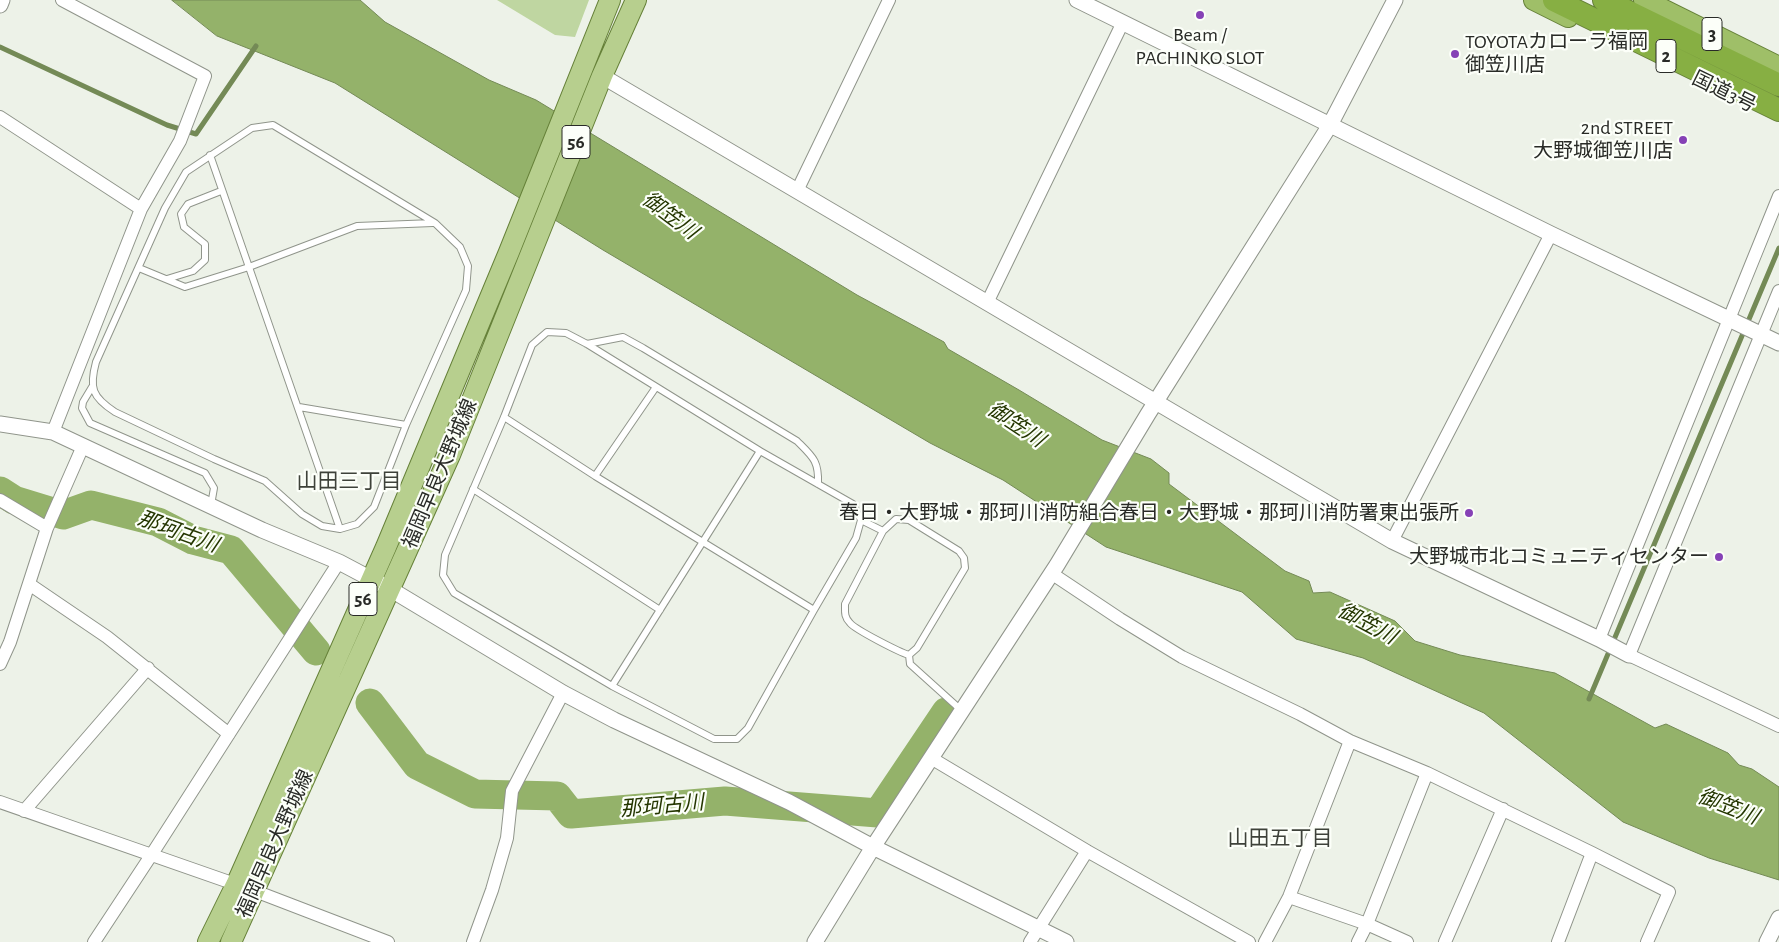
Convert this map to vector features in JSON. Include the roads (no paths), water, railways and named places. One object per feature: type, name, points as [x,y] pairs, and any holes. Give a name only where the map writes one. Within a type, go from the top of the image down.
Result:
[{"type":"highway","name":"国道3号","points":[[1534,0],[1779,119]]},
{"type":"highway","name":"2","points":[[1554,0],[1779,110]]},
{"type":"highway","name":"2","points":[[1604,0],[1779,85]]},
{"type":"highway","name":"3","points":[[1644,0],[1779,67]]},
{"type":"main road","name":"福岡早良大野城線","points":[[208,942],[245,888],[390,589],[450,455],[602,76],[636,0]]},
{"type":"main road","name":"福岡早良大野城線","points":[[231,942],[245,888],[509,252],[606,7]]},
{"type":"street","points":[[0,5],[2,0]]},
{"type":"street","points":[[53,432],[141,210],[180,141],[205,76],[62,0]]},
{"type":"street","points":[[797,191],[890,0]]},
{"type":"street","points":[[1077,0],[1550,234],[1779,343]]},
{"type":"street","points":[[817,941],[930,758],[1054,569],[1152,408],[1330,125],[1395,0]]},
{"type":"street","points":[[987,303],[1123,22]]},
{"type":"street","points":[[602,76],[987,303],[1152,408],[1392,541],[1599,638],[1629,655],[1779,726]]},
{"type":"street","points":[[0,117],[141,210]]},
{"type":"street","points":[[1599,638],[1779,196]]},
{"type":"street","points":[[1392,541],[1550,234]]},
{"type":"street","points":[[1629,655],[1779,291]]},
{"type":"street","points":[[0,424],[53,432],[210,506],[339,562],[390,589],[563,693],[614,720],[789,802],[873,848],[1066,942]]},
{"type":"street","points":[[0,664],[5,640],[29,584],[47,528],[83,446]]},
{"type":"street","points":[[0,500],[47,528]]},
{"type":"street","points":[[94,942],[339,562]]},
{"type":"street","points":[[1054,569],[1120,619],[1182,657],[1300,714],[1350,741],[1427,772],[1669,892],[1647,942]]},
{"type":"street","points":[[29,584],[108,637],[229,734]]},
{"type":"street","points":[[24,811],[148,668]]},
{"type":"street","points":[[473,942],[492,890],[507,838],[512,791],[563,693]]},
{"type":"street","points":[[1265,942],[1289,897],[1350,741]]},
{"type":"street","points":[[930,758],[1087,851],[1249,942]]},
{"type":"street","points":[[1358,942],[1367,924],[1427,772]]},
{"type":"street","points":[[0,802],[152,854],[388,942]]},
{"type":"street","points":[[1445,942],[1503,809]]},
{"type":"street","points":[[1030,942],[1087,851]]},
{"type":"street","points":[[1558,942],[1592,853]]},
{"type":"street","points":[[1289,897],[1367,924],[1407,942]]},
{"type":"street","points":[[1768,942],[1779,918]]},
{"type":"lane","points":[[273,125],[434,223],[460,247],[468,266],[466,290],[406,425],[374,508],[357,524],[340,529],[322,526],[302,514],[265,481],[115,412],[102,404],[92,387],[92,376],[96,362],[165,208],[186,172],[252,128],[273,125]]},
{"type":"lane","points":[[210,155],[340,529]]},
{"type":"lane","points":[[167,279],[194,271],[204,260],[205,244],[184,227],[181,214],[188,204],[221,191]]},
{"type":"lane","points":[[139,268],[185,287],[249,267],[357,226],[434,223]]},
{"type":"lane","points":[[861,520],[856,538],[748,728],[737,738],[714,739],[612,686],[454,593],[443,575],[445,555],[504,417],[532,345],[547,332],[566,333],[587,344],[760,451],[853,504],[861,520],[883,531]]},
{"type":"lane","points":[[587,344],[623,337],[797,441],[811,454],[818,468],[818,484]]},
{"type":"lane","points":[[92,387],[83,402],[82,408],[90,423],[205,474],[214,488],[210,506]]},
{"type":"lane","points":[[595,476],[656,387]]},
{"type":"lane","points":[[298,406],[406,425]]},
{"type":"lane","points":[[504,417],[595,476],[814,610]]},
{"type":"lane","points":[[612,686],[760,451]]},
{"type":"lane","points":[[473,489],[660,610]]},
{"type":"lane","points":[[896,519],[909,520],[959,551],[964,558],[965,568],[917,648],[909,655],[900,652],[850,624],[845,615],[845,604],[883,531],[896,519]]},
{"type":"lane","points":[[909,655],[910,664],[961,710]]},
{"type":"water","name":"御笠川","points":[[172,0],[360,0],[385,22],[489,80],[536,100],[857,295],[944,342],[948,349],[1102,440],[1151,459],[1169,473],[1169,484],[1285,571],[1309,581],[1313,593],[1330,592],[1395,621],[1415,641],[1460,655],[1555,673],[1655,728],[1666,724],[1728,753],[1739,765],[1752,769],[1779,787],[1779,880],[1709,858],[1623,822],[1484,713],[1363,658],[1296,639],[1242,592],[1106,547],[1003,480],[930,443],[603,250],[335,83],[217,36]]},
{"type":"waterway","points":[[0,47],[167,125],[196,134],[256,46]]},
{"type":"waterway","points":[[1589,699],[1779,248]]},
{"type":"waterway","name":"那珂古川","points":[[0,491],[14,500],[63,515],[91,505],[158,522],[193,540],[231,550],[316,651]]},
{"type":"waterway","name":"那珂古川","points":[[370,703],[417,765],[475,794],[557,796],[571,814],[725,801],[878,813],[946,712]]},
{"type":"place","name":"Beam / PACHINKO SLOT","points":[[1200,15]]},
{"type":"place","name":"TOYOTAカローラ福岡 御笠川店","points":[[1455,54]]},
{"type":"place","name":"2nd STREET 大野城御笠川店","points":[[1683,140]]},
{"type":"place","name":"春日・大野城・那珂川消防組合春日・大野城・那珂川消防署東出張所","points":[[1469,513]]},
{"type":"place","name":"大野城市北コミュニティセンター","points":[[1719,557]]},
{"type":"district","name":"山田三丁目","points":[[349,482]]},
{"type":"district","name":"山田五丁目","points":[[1280,839]]}]
